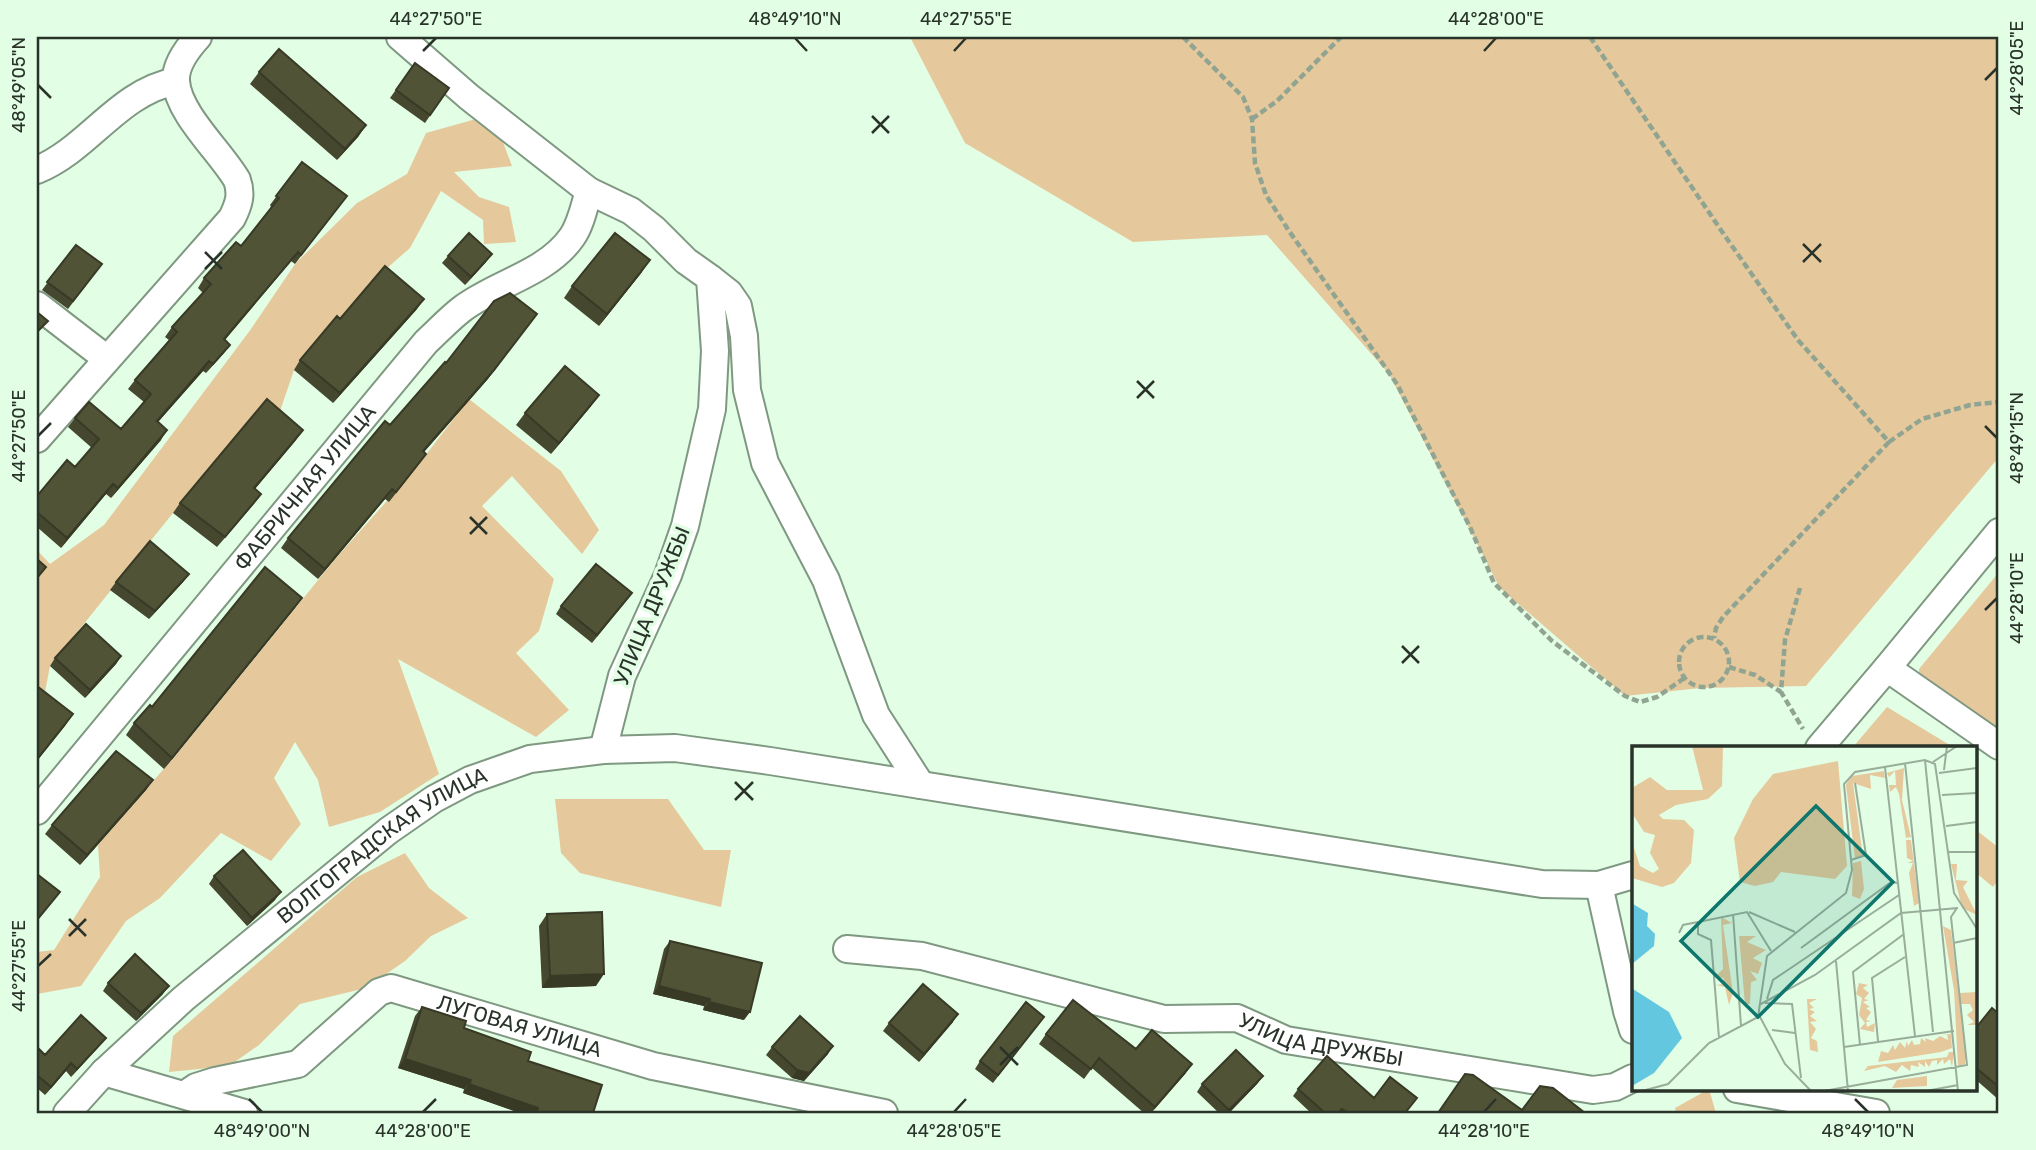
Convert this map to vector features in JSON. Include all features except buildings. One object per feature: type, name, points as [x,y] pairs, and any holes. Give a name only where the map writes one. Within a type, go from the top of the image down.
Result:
[{"type":"street","points":[[37,439],[232,218],[238,205],[241,190],[237,180],[182,101],[176,81],[179,67],[198,37]]},
{"type":"street","points":[[400,37],[469,97],[589,191],[631,211],[654,229],[686,261],[729,293],[738,306],[744,336],[747,390],[765,463],[826,580],[876,715],[921,785]]},
{"type":"street","points":[[37,170],[71,150],[138,95],[156,85],[176,81]]},
{"type":"street","name":"ФАБРИЧНАЯ УЛИЦА","points":[[37,811],[426,342],[463,308],[555,255],[571,238],[581,220],[589,191]]},
{"type":"street","name":"УЛИЦА ДРУЖБЫ","points":[[603,750],[622,677],[668,575],[685,526],[712,409],[715,351],[710,278]]},
{"type":"street","points":[[37,305],[107,359]]},
{"type":"street","points":[[1812,739],[1887,668],[1999,532]]},
{"type":"street","points":[[1887,668],[1999,747]]},
{"type":"street","name":"ВОЛГОГРАДСКАЯ УЛИЦА","points":[[67,1113],[104,1072],[183,999],[388,831],[434,799],[470,780],[530,759],[603,750],[675,748],[1542,884],[1599,885],[1632,875]]},
{"type":"street","points":[[1599,885],[1632,1027]]},
{"type":"street","name":"УЛИЦА ДРУЖБЫ","points":[[847,949],[922,956],[1164,1019],[1237,1018],[1286,1040],[1486,1073],[1592,1090],[1615,1087],[1632,1078]]},
{"type":"street","name":"ЛУГОВАЯ УЛИЦА","points":[[178,1104],[196,1087],[298,1064],[379,992],[391,988],[653,1066],[884,1113]]},
{"type":"street","points":[[104,1072],[146,1084],[178,1104],[244,1113]]},
{"type":"street","points":[[1743,1090],[1876,1113]]},
{"type":"path","points":[[1182,37],[1243,97],[1252,119],[1255,163],[1266,195],[1397,384],[1470,527],[1494,583],[1552,641],[1625,696],[1640,702],[1657,697],[1683,679]]},
{"type":"path","points":[[1252,119],[1277,101],[1341,37]]},
{"type":"path","points":[[1590,37],[1798,340],[1889,442]]},
{"type":"path","points":[[1714,638],[1716,628],[1723,617],[1889,442],[1923,419],[1969,405],[1999,402]]},
{"type":"path","points":[[1781,692],[1785,640],[1800,588]]},
{"type":"path","points":[[1704,637],[1714,638],[1727,651],[1729,667],[1719,683],[1700,688],[1683,679],[1678,661],[1687,644],[1704,637]]},
{"type":"path","points":[[1729,667],[1755,675],[1781,692],[1812,739]]},
{"type":"shaded area","points":[[910,37],[1999,37],[1999,457],[1806,686],[1701,688],[1625,696],[1500,588],[1389,374],[1267,235],[1133,242],[965,143]]},
{"type":"shaded area","points":[[476,119],[500,134],[512,166],[454,172],[479,197],[509,207],[516,242],[484,244],[483,220],[441,191],[410,248],[378,276],[294,370],[276,423],[173,513],[50,666],[45,692],[37,693],[37,550],[50,564],[104,525],[251,329],[295,264],[357,203],[407,174],[426,133]]},
{"type":"shaded area","points":[[469,399],[561,471],[599,530],[582,554],[512,476],[482,506],[554,579],[539,631],[516,653],[569,710],[536,737],[398,659],[439,774],[380,812],[329,827],[318,780],[295,742],[274,778],[301,824],[271,861],[221,833],[160,898],[126,921],[81,986],[37,994],[37,952],[54,950],[100,877],[98,845],[180,750],[336,558],[411,474]]},
{"type":"shaded area","points":[[1999,572],[1999,734],[1919,691],[1919,669]]},
{"type":"shaded area","points":[[1887,707],[1951,746],[1854,746]]},
{"type":"shaded area","points":[[555,799],[668,799],[704,850],[731,850],[721,907],[580,873],[561,853]]},
{"type":"shaded area","points":[[1976,830],[1999,848],[1999,879],[1993,887],[1976,873]]},
{"type":"shaded area","points":[[405,853],[429,888],[468,918],[431,936],[405,961],[366,988],[300,1004],[259,1045],[229,1066],[169,1072],[173,1036],[357,877]]},
{"type":"shaded area","points":[[1709,1090],[1716,1113],[1676,1113],[1675,1108]]}]
